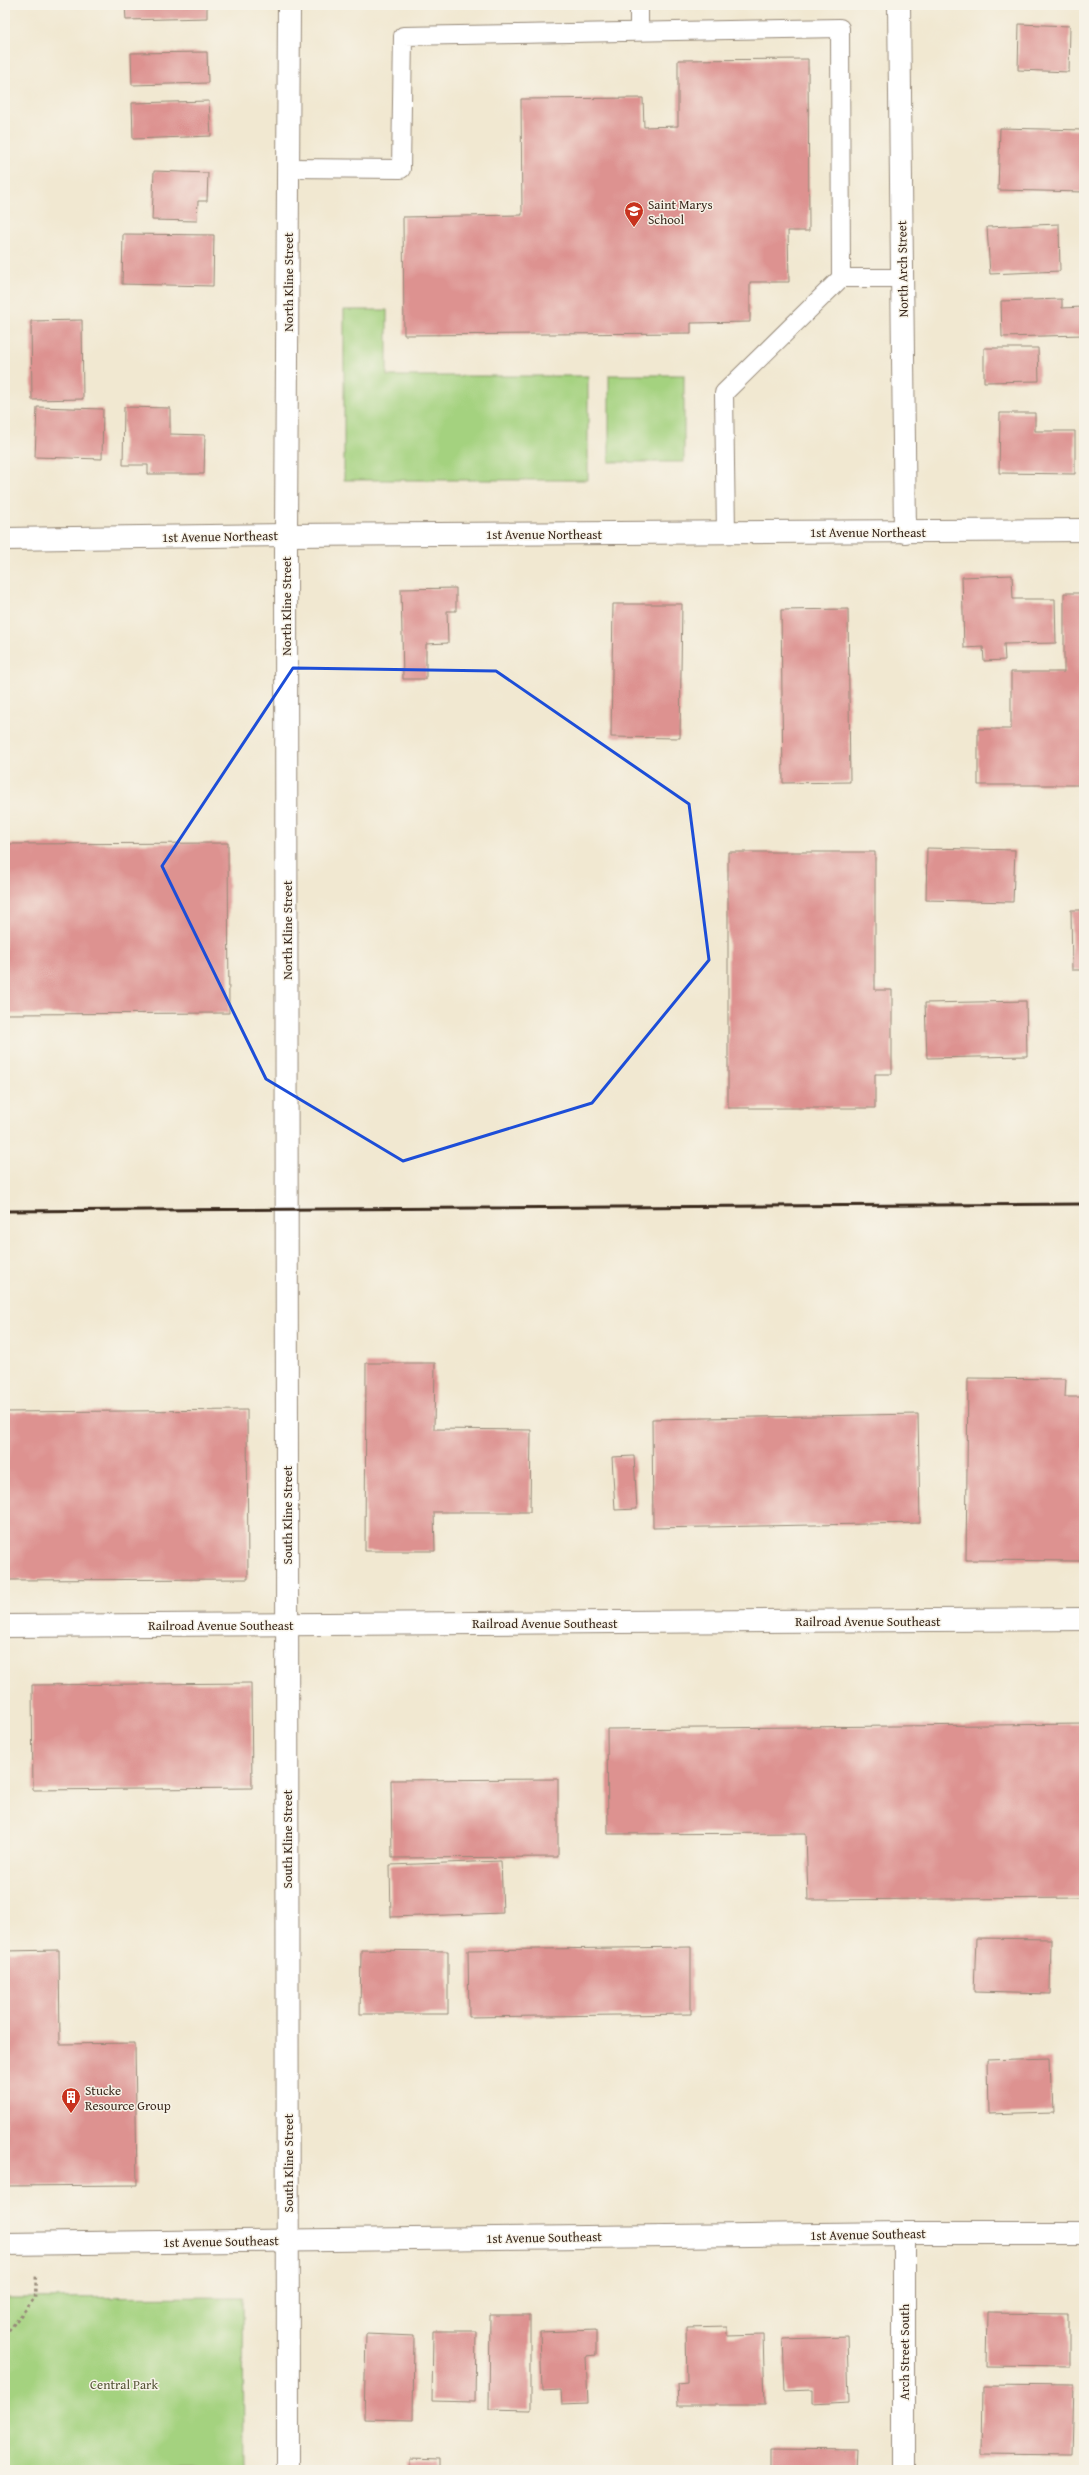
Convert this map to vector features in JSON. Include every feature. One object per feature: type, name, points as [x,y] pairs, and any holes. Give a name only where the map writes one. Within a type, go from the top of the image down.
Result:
[{"type":"street","name":"North Kline Street","points":[[287,1208],[286,535],[289,5]]},
{"type":"street","name":"North Arch Street","points":[[899,5],[905,532]]},
{"type":"street","name":"1st Avenue Northeast","points":[[5,539],[286,535],[1084,530]]},
{"type":"street","name":"South Kline Street","points":[[287,1208],[288,2470]]},
{"type":"street","name":"Railroad Avenue Southeast","points":[[5,1626],[1084,1619]]},
{"type":"street","name":"1st Avenue Southeast","points":[[5,2244],[904,2233],[1084,2233]]},
{"type":"street","name":"Arch Street South","points":[[904,2233],[904,2470]]},
{"type":"lane","points":[[639,5],[639,31]]},
{"type":"lane","points":[[288,168],[401,169],[403,36],[840,28],[841,278]]},
{"type":"lane","points":[[726,533],[724,393],[841,278],[902,278]]},
{"type":"path","points":[[5,2335],[35,2298],[36,2244]]},
{"type":"highlighted area","points":[[293,668],[496,671],[689,804],[709,960],[592,1103],[403,1161],[266,1079],[162,866]]},
{"type":"green space","points":[[344,310],[387,310],[387,376],[588,376],[588,480],[344,480]]},
{"type":"green space","points":[[609,375],[684,375],[684,462],[609,462]]},
{"type":"green space","name":"Central Park","points":[[243,2297],[244,2470],[5,2470],[5,2298]]},
{"type":"building","points":[[125,5],[207,5],[207,18],[126,20]]},
{"type":"building","points":[[1019,24],[1070,26],[1069,72],[1018,70]]},
{"type":"building","points":[[207,52],[208,83],[132,85],[131,53]]},
{"type":"building","points":[[808,59],[809,231],[788,231],[789,282],[750,282],[750,322],[691,323],[691,333],[404,335],[403,217],[522,215],[521,99],[643,98],[644,127],[678,126],[678,60]]},
{"type":"building","points":[[209,101],[211,136],[133,139],[132,103]]},
{"type":"building","points":[[1000,128],[1084,130],[1084,192],[998,190]]},
{"type":"building","points":[[154,171],[208,173],[207,201],[198,201],[197,221],[152,220]]},
{"type":"building","points":[[1059,224],[1060,271],[990,274],[987,227]]},
{"type":"building","points":[[123,234],[214,235],[213,286],[122,284]]},
{"type":"building","points":[[1062,299],[1062,308],[1082,307],[1083,335],[1002,337],[1001,301]]},
{"type":"building","points":[[82,320],[83,399],[32,400],[31,321]]},
{"type":"building","points":[[984,348],[1038,348],[1039,381],[984,382]]},
{"type":"building","points":[[37,407],[103,409],[102,459],[35,457]]},
{"type":"building","points":[[124,407],[170,408],[170,434],[205,435],[204,474],[148,474],[148,465],[123,465]]},
{"type":"building","points":[[1000,413],[1035,413],[1035,431],[1075,431],[1075,474],[999,473]]},
{"type":"building","points":[[1012,575],[1013,599],[1055,599],[1056,643],[1004,644],[1005,660],[984,661],[983,647],[964,648],[962,577]]},
{"type":"building","points":[[456,588],[456,611],[447,611],[448,643],[426,644],[426,679],[403,679],[401,589]]},
{"type":"building","points":[[1064,593],[1084,593],[1084,785],[978,785],[978,729],[1011,729],[1011,672],[1064,672]]},
{"type":"building","points":[[613,604],[682,604],[680,738],[611,737]]},
{"type":"building","points":[[848,609],[850,782],[783,783],[781,610]]},
{"type":"building","points":[[228,843],[229,1013],[5,1014],[5,844]]},
{"type":"building","points":[[927,848],[1015,850],[1013,902],[926,900]]},
{"type":"building","points":[[728,852],[875,852],[875,990],[892,990],[892,1074],[875,1074],[875,1108],[728,1108]]},
{"type":"building","points":[[1071,910],[1084,910],[1084,970],[1072,970]]},
{"type":"building","points":[[1026,1001],[1027,1056],[927,1058],[925,1003]]},
{"type":"building","points":[[366,1363],[435,1363],[434,1429],[531,1430],[530,1512],[434,1512],[435,1551],[365,1551]]},
{"type":"building","points":[[968,1378],[1066,1379],[1065,1397],[1084,1397],[1084,1561],[966,1560]]},
{"type":"building","points":[[247,1410],[248,1579],[5,1580],[5,1412]]},
{"type":"building","points":[[918,1414],[920,1523],[653,1528],[652,1419]]},
{"type":"building","points":[[634,1456],[637,1509],[615,1510],[612,1457]]},
{"type":"building","points":[[251,1683],[252,1788],[33,1790],[32,1685]]},
{"type":"building","points":[[1084,1724],[1084,1898],[808,1900],[806,1833],[608,1834],[607,1729]]},
{"type":"building","points":[[558,1779],[558,1857],[392,1858],[391,1780]]},
{"type":"building","points":[[501,1861],[503,1913],[391,1917],[390,1865]]},
{"type":"building","points":[[976,1938],[1051,1939],[1050,1994],[974,1992]]},
{"type":"building","points":[[691,1947],[691,2014],[469,2017],[468,1950]]},
{"type":"building","name":"Stucke Resource Group","points":[[59,1950],[60,2044],[135,2043],[137,2185],[5,2186],[5,1951]]},
{"type":"building","points":[[361,1950],[448,1951],[448,2014],[360,2014]]},
{"type":"building","points":[[1050,2058],[1052,2112],[988,2114],[987,2060]]},
{"type":"building","points":[[987,2313],[1069,2314],[1069,2367],[986,2366]]},
{"type":"building","points":[[490,2315],[530,2315],[530,2410],[489,2409]]},
{"type":"building","points":[[728,2327],[728,2336],[763,2335],[765,2405],[678,2405],[677,2384],[687,2383],[686,2328]]},
{"type":"building","points":[[596,2330],[596,2355],[586,2356],[588,2403],[562,2404],[561,2390],[542,2391],[540,2332]]},
{"type":"building","points":[[433,2331],[476,2331],[475,2402],[432,2401]]},
{"type":"building","points":[[366,2334],[414,2336],[413,2420],[364,2419]]},
{"type":"building","points":[[847,2337],[849,2402],[812,2404],[812,2390],[785,2391],[783,2339]]},
{"type":"building","points":[[983,2385],[1074,2386],[1072,2455],[982,2454]]},
{"type":"building","points":[[772,2448],[856,2449],[855,2470],[772,2470]]},
{"type":"building","points":[[410,2459],[439,2460],[439,2470],[410,2470]]},
{"type":"railway","points":[[5,1211],[1084,1204]]},
{"type":"place","name":"Saint Marys School","points":[[634,228]]},
{"type":"place","name":"Stucke Resource Group","points":[[71,2114]]}]
